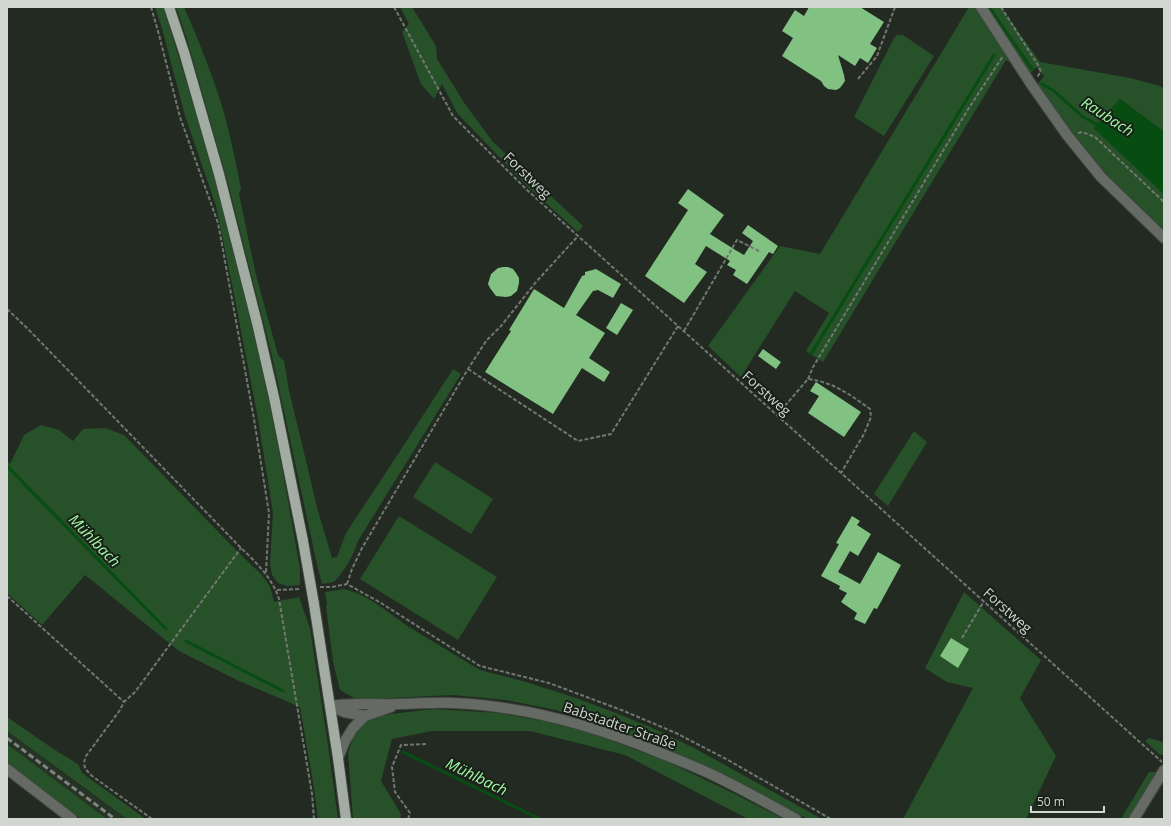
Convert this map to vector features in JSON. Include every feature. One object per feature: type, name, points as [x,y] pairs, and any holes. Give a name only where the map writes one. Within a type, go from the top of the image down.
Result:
[{"type":"main road","points":[[169,7],[184,52],[220,174],[274,397],[314,604],[346,819]]},
{"type":"street","points":[[982,7],[1067,135],[1101,177],[1164,238]]},
{"type":"street","name":"Babstadter Straße","points":[[330,706],[340,704],[399,704],[426,702],[454,703],[508,708],[554,717],[621,737],[691,765],[796,819]]},
{"type":"street","name":"Babstadter Straße","points":[[364,716],[399,704]]},
{"type":"street","points":[[330,706],[344,712],[364,716]]},
{"type":"street","points":[[338,758],[345,741],[353,728],[364,716]]},
{"type":"street","points":[[7,769],[72,819]]},
{"type":"street","points":[[1134,819],[1164,770]]},
{"type":"path","points":[[151,7],[180,117],[218,223],[269,513],[265,575]]},
{"type":"path","name":"Forstweg","points":[[394,7],[453,116],[527,190],[1164,763]]},
{"type":"path","points":[[858,79],[876,56],[895,7]]},
{"type":"path","points":[[1001,7],[1038,65]]},
{"type":"path","points":[[777,415],[808,379],[813,367],[963,118],[1008,48]]},
{"type":"path","points":[[1067,135],[1082,132],[1095,137],[1164,202]]},
{"type":"path","points":[[347,584],[362,548],[468,368],[486,341],[501,326],[536,282],[578,236]]},
{"type":"path","points":[[684,332],[737,240],[761,252]]},
{"type":"path","points":[[7,309],[257,563],[277,590],[312,794],[314,819]]},
{"type":"path","points":[[468,368],[578,441],[612,434],[678,326]]},
{"type":"path","points":[[808,379],[820,380],[849,393],[870,409],[871,417],[864,434],[841,473]]},
{"type":"path","points":[[152,819],[92,776],[85,769],[83,762],[120,710],[124,702],[135,692],[241,548]]},
{"type":"path","points":[[332,587],[347,584],[381,603],[480,666],[549,683],[624,711],[676,733],[728,760],[831,819]]},
{"type":"path","points":[[7,596],[124,702]]},
{"type":"path","points":[[962,638],[984,601]]},
{"type":"path","points":[[408,819],[410,813],[395,792],[392,767],[401,745],[426,744]]},
{"type":"shaded area","points":[[155,7],[163,7],[207,152],[246,298],[285,483],[300,569],[300,585],[287,586],[278,583],[272,575],[270,563],[273,513],[258,419],[216,206],[185,116]]},
{"type":"shaded area","points":[[176,7],[184,7],[203,52],[222,106],[241,189],[239,194],[256,275],[278,355],[284,361],[289,390],[318,511],[332,558],[337,557],[346,533],[453,369],[461,374],[358,541],[354,552],[342,573],[334,582],[322,584],[272,356],[230,191],[187,39]]},
{"type":"shaded area","points":[[400,7],[412,7],[436,46],[437,59],[465,104],[493,142],[583,226],[578,232],[529,188],[457,113],[442,84],[434,99],[421,84],[402,32],[409,24]]},
{"type":"shaded area","points":[[969,7],[1001,7],[1040,62],[1130,78],[1160,86],[1164,89],[1164,132],[1120,99],[1094,128],[1164,194],[1164,233],[1104,175],[1079,147],[1037,85],[1044,76],[1036,67],[1029,75],[1006,60],[823,362],[806,351],[829,313],[795,291],[741,377],[708,346],[780,246],[820,254]]},
{"type":"shaded area","points":[[897,35],[903,35],[934,56],[884,136],[854,117],[894,38]]},
{"type":"shaded area","points":[[41,425],[59,430],[73,441],[83,429],[105,428],[124,435],[261,574],[270,586],[274,602],[299,597],[310,628],[338,819],[318,819],[300,707],[237,680],[179,651],[85,575],[42,625],[7,593],[7,461],[10,464],[24,435]]},
{"type":"shaded area","points":[[914,431],[927,442],[888,506],[874,494]]},
{"type":"shaded area","points":[[435,462],[493,499],[471,534],[413,497]]},
{"type":"shaded area","points":[[399,516],[497,577],[458,640],[360,579]]},
{"type":"shaded area","points":[[344,589],[357,593],[374,602],[409,627],[480,670],[526,682],[576,698],[657,730],[696,749],[822,819],[808,819],[704,765],[648,741],[556,710],[506,700],[453,695],[371,699],[354,698],[340,690],[333,662],[326,607],[325,592]]},
{"type":"shaded area","points":[[964,592],[1041,660],[1020,698],[1056,756],[1026,819],[903,819],[973,688],[947,682],[925,668]]},
{"type":"shaded area","points":[[433,709],[498,713],[544,721],[591,733],[668,762],[783,819],[748,819],[625,755],[530,731],[432,731],[392,739],[381,781],[401,814],[400,819],[353,819],[348,753],[353,738],[363,724],[375,716]]},
{"type":"shaded area","points":[[7,717],[78,764],[82,773],[146,819],[127,819],[7,731]]},
{"type":"shaded area","points":[[7,731],[127,819],[107,819],[104,817],[7,744]]},
{"type":"shaded area","points":[[1149,738],[1162,742],[1164,741],[1164,755],[1159,754],[1145,741]]},
{"type":"shaded area","points":[[7,744],[107,819],[81,819],[63,806],[7,762]]},
{"type":"shaded area","points":[[1149,772],[1156,772],[1155,779],[1130,819],[1121,819]]},
{"type":"water","points":[[1120,99],[1164,132],[1164,194],[1094,128]]},
{"type":"building","points":[[809,7],[860,7],[884,22],[870,44],[877,48],[868,63],[860,58],[855,66],[838,55],[845,81],[840,88],[836,90],[828,89],[821,81],[782,56],[793,38],[782,31],[795,10],[804,16]]},
{"type":"building","points":[[688,189],[724,215],[710,234],[744,255],[753,241],[742,233],[748,225],[778,246],[773,254],[769,252],[747,284],[733,275],[736,270],[727,265],[730,261],[706,246],[695,264],[707,272],[684,303],[645,276],[688,210],[678,203]]},
{"type":"building","points":[[503,267],[513,269],[519,278],[517,291],[511,296],[506,297],[496,296],[488,284],[491,274],[498,268]]},
{"type":"building","points":[[596,269],[621,284],[613,298],[598,290],[593,291],[576,315],[605,333],[589,358],[610,372],[604,382],[582,368],[553,414],[485,372],[511,331],[509,330],[534,289],[564,308],[582,276],[585,275],[585,272]]},
{"type":"building","points":[[621,303],[633,310],[617,335],[606,328]]},
{"type":"building","points":[[763,349],[781,362],[776,369],[758,356]]},
{"type":"building","points":[[816,382],[861,412],[844,437],[808,413],[819,396],[810,391]]},
{"type":"building","points":[[852,516],[860,521],[857,525],[871,534],[858,556],[850,551],[838,572],[860,584],[878,552],[901,565],[877,609],[874,608],[865,624],[854,619],[857,613],[841,602],[847,593],[839,589],[840,586],[821,576],[839,544],[836,543]]},
{"type":"building","points":[[951,638],[969,649],[958,668],[940,656]]},
{"type":"waterway","name":"Raubach","points":[[989,7],[1032,69]]},
{"type":"waterway","points":[[811,354],[994,55]]},
{"type":"waterway","name":"Raubach","points":[[1042,84],[1054,91],[1083,117],[1100,126]]},
{"type":"waterway","name":"Mühlbach","points":[[7,466],[166,629]]},
{"type":"waterway","name":"Mühlbach","points":[[186,641],[283,691]]},
{"type":"waterway","name":"Mühlbach","points":[[403,752],[540,819]]},
{"type":"railway","points":[[7,738],[115,819]]}]
